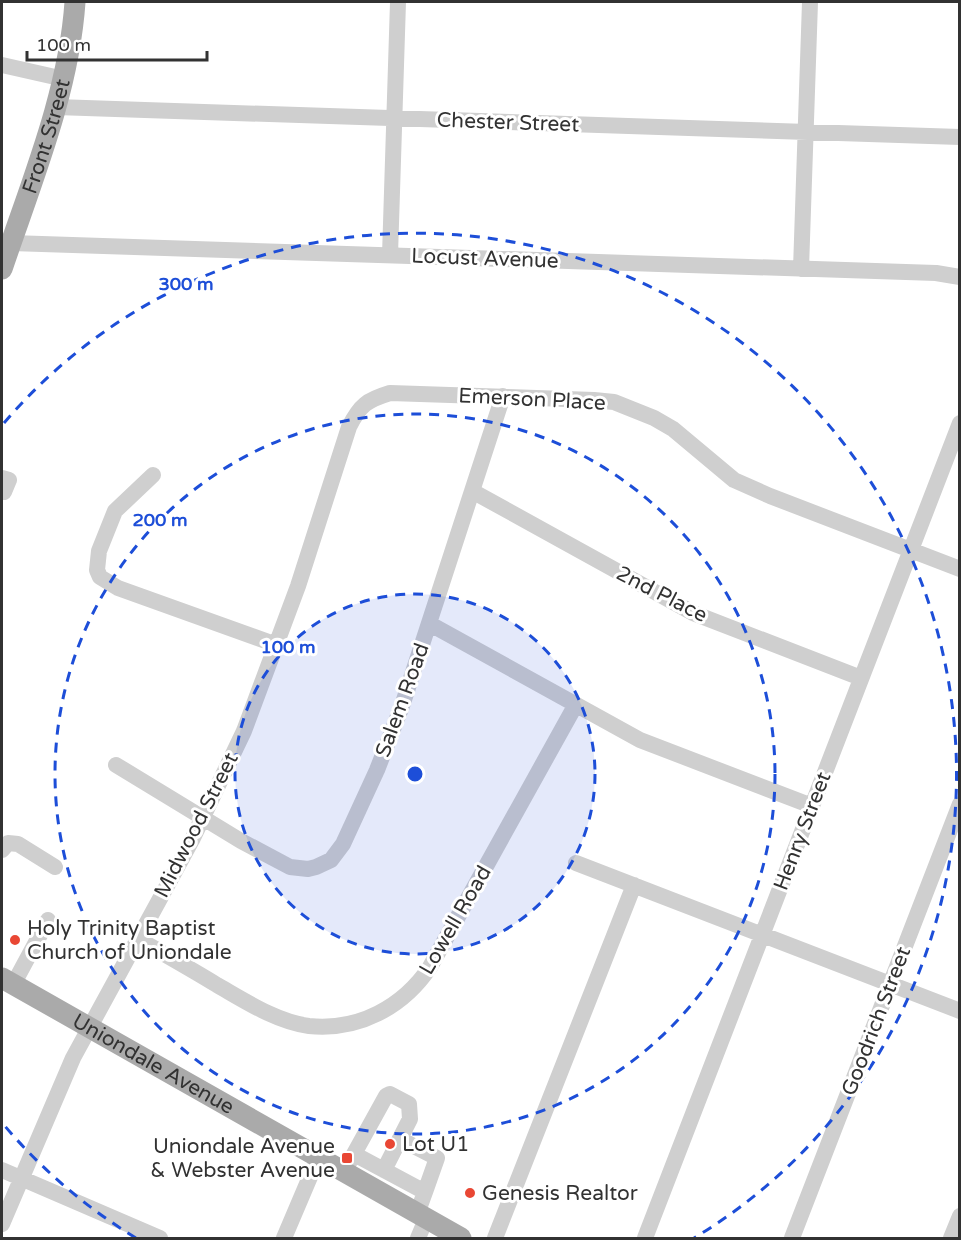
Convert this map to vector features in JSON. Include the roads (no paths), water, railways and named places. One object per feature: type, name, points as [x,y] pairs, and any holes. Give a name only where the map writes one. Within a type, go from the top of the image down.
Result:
[{"type":"main road","name":"Front Street","points":[[5,255],[64,79],[73,33],[75,2]]},
{"type":"main road","name":"Uniondale Avenue","points":[[7,982],[461,1239]]},
{"type":"street","points":[[390,255],[398,2]]},
{"type":"street","points":[[801,269],[810,2]]},
{"type":"street","points":[[2,66],[64,79]]},
{"type":"street","name":"Chester Street","points":[[56,107],[960,137]]},
{"type":"street","name":"Locust Avenue","points":[[5,255],[390,255],[936,273],[960,278]]},
{"type":"street","name":"Emerson Place","points":[[356,412],[372,399],[390,393],[614,402],[674,429],[734,480],[776,499],[960,569]]},
{"type":"street","name":"Salem Road","points":[[116,765],[290,867],[308,869],[330,860],[343,844],[377,770],[402,706],[503,396]]},
{"type":"street","name":"Midwood Street","points":[[2,1224],[73,1058],[192,840],[244,731],[298,586],[356,412]]},
{"type":"street","name":"Henry Street","points":[[645,1239],[960,423]]},
{"type":"street","points":[[153,475],[115,511],[99,552],[97,570],[100,577],[118,588],[277,645]]},
{"type":"street","name":"2nd Place","points":[[472,491],[693,613],[861,678]]},
{"type":"street","points":[[430,624],[640,740],[812,806]]},
{"type":"street","name":"Lowell Road","points":[[138,939],[239,997],[291,1021],[308,1026],[337,1026],[359,1022],[380,1013],[406,996],[430,967],[575,706]]},
{"type":"street","name":"Goodrich Street","points":[[792,1239],[960,804]]},
{"type":"street","points":[[2,850],[8,843],[18,844],[55,867]]},
{"type":"street","points":[[576,863],[960,1011]]},
{"type":"street","points":[[495,1239],[634,885]]},
{"type":"street","points":[[7,982],[48,920]]},
{"type":"street","points":[[344,1172],[386,1096],[390,1094],[409,1104],[410,1119],[384,1170]]},
{"type":"street","points":[[400,1139],[437,1158],[425,1192],[418,1239]]},
{"type":"street","points":[[354,1154],[425,1192]]},
{"type":"street","points":[[284,1239],[318,1158]]},
{"type":"street","points":[[2,1170],[160,1239]]},
{"type":"street","points":[[951,1239],[960,1216]]},
{"type":"place","name":"Holy Trinity Baptist Church of Uniondale","points":[[15,940]]},
{"type":"place","name":"Lot U1","points":[[390,1144]]},
{"type":"place","name":"Uniondale Avenue & Webster Avenue","points":[[347,1158]]},
{"type":"place","name":"Genesis Realtor","points":[[470,1193]]}]
